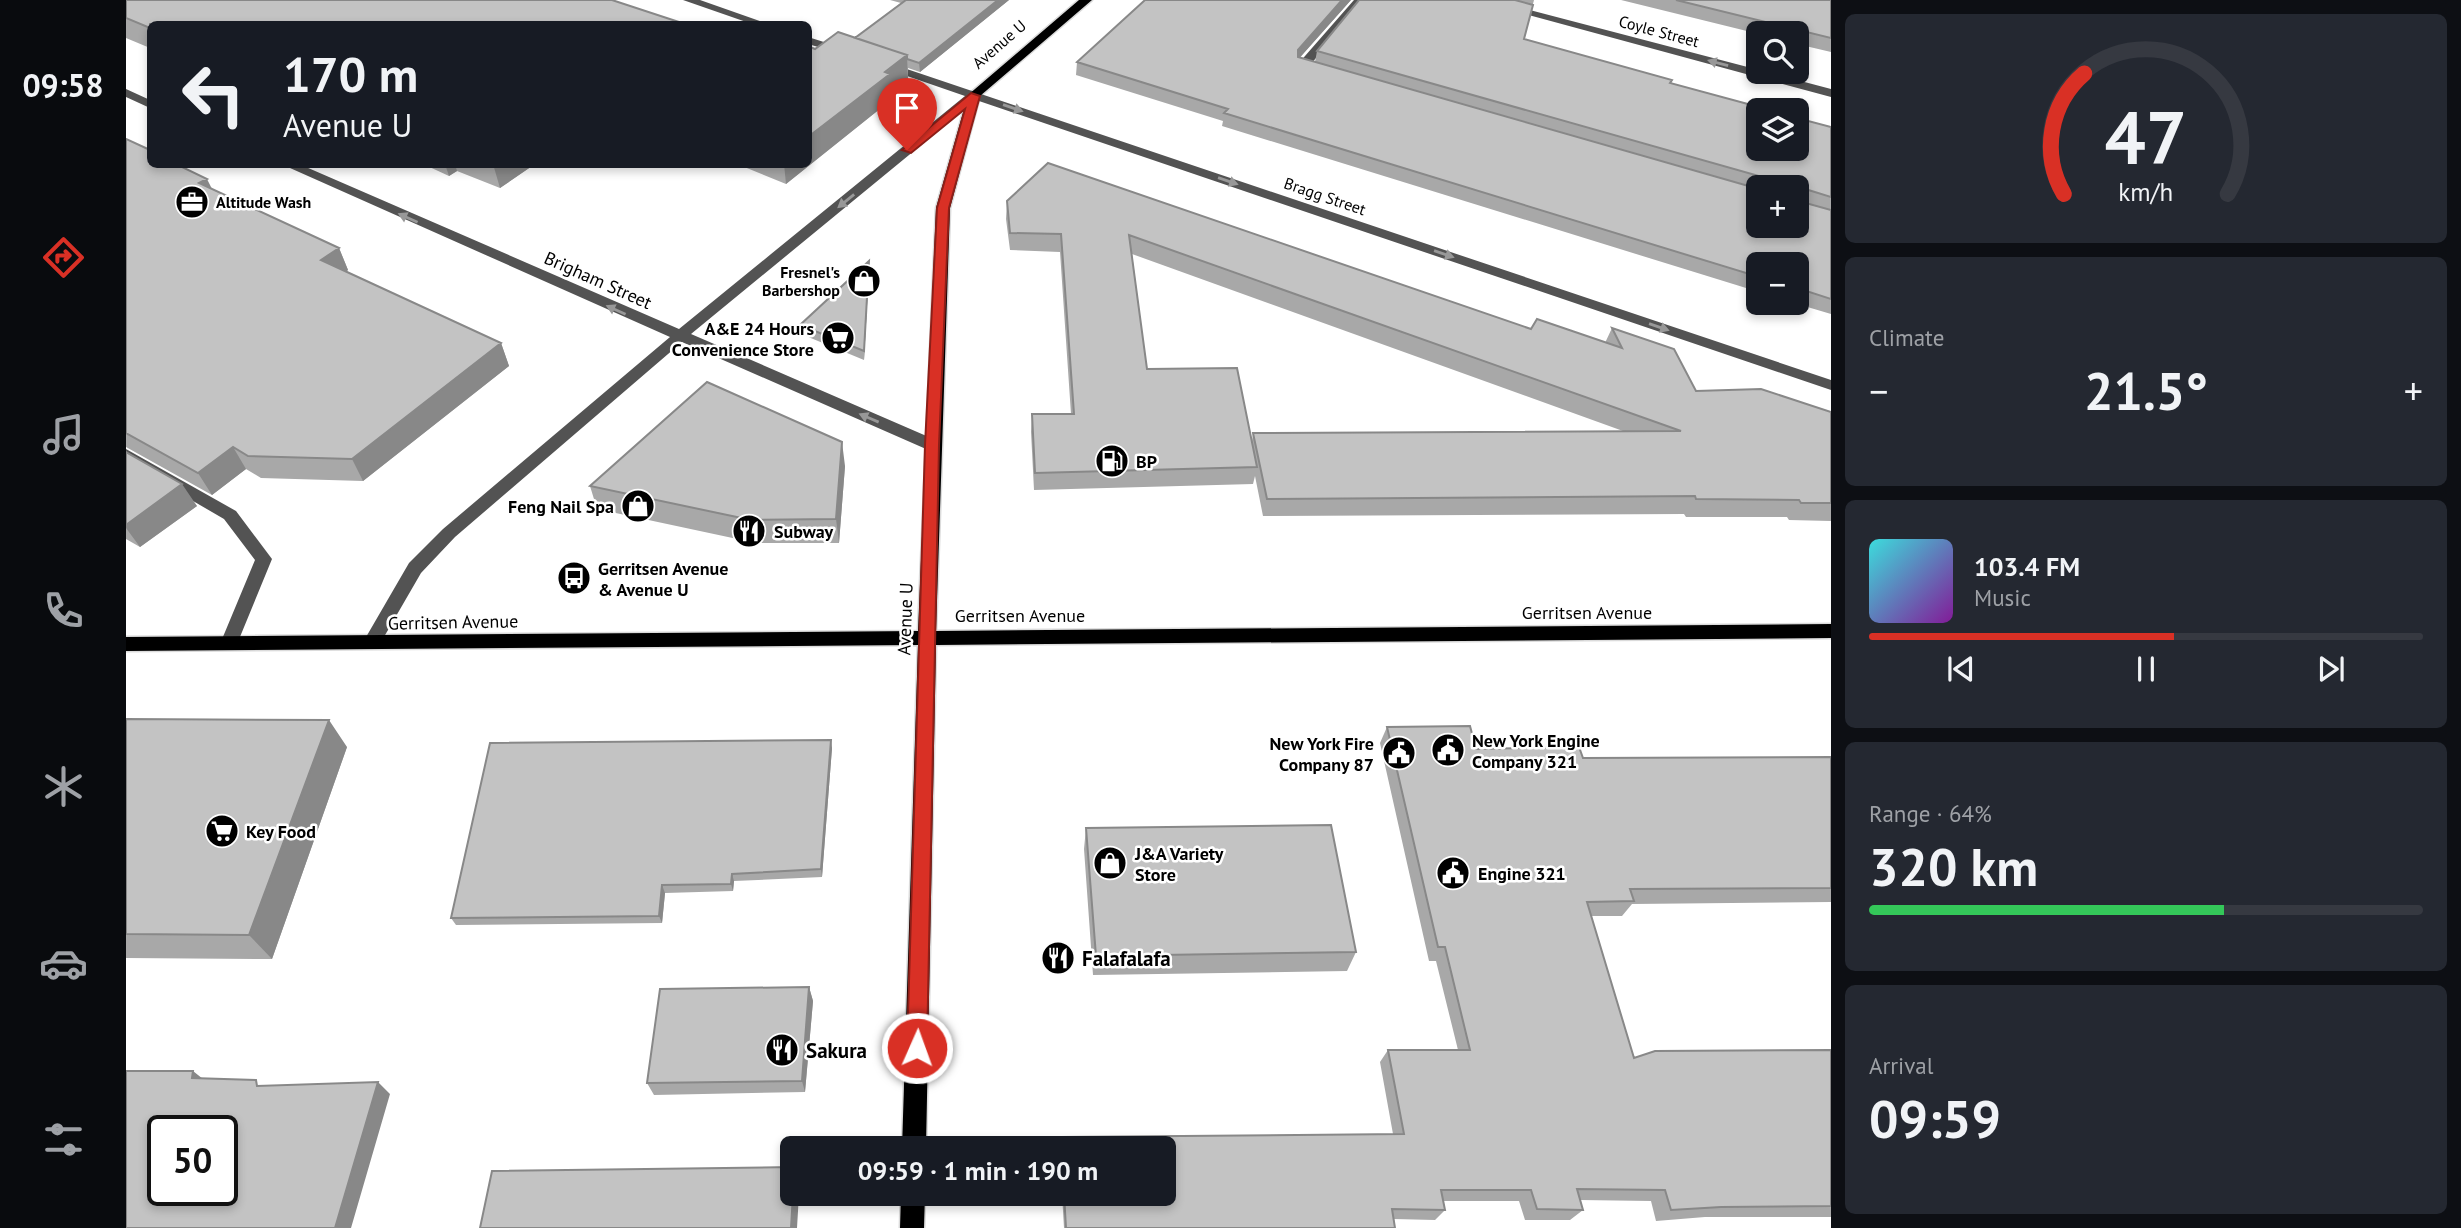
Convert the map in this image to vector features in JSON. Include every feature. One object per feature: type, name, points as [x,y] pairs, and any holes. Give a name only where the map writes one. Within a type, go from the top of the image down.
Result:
[{"type":"main road","name":"Avenue U","points":[[914,1136],[932,445],[943,208],[974,96],[1086,0]]},
{"type":"main road","name":"Gerritsen Avenue","points":[[126,644],[1831,631]]},
{"type":"main road","points":[[912,1228],[913,1206]]},
{"type":"street","points":[[689,0],[747,21]]},
{"type":"street","points":[[1329,74],[1302,66],[1360,0]]},
{"type":"street","name":"Coyle Street","points":[[1479,0],[1831,93]]},
{"type":"street","name":"Bragg Street","points":[[812,41],[1831,385]]},
{"type":"street","points":[[126,93],[147,103]]},
{"type":"street","name":"Avenue U","points":[[371,644],[415,568],[449,533],[679,337],[974,96]]},
{"type":"street","name":"Brigham Street","points":[[296,168],[932,445]]},
{"type":"street","points":[[126,454],[230,514],[264,559],[229,644]]},
{"type":"building","points":[[126,0],[612,0],[676,21],[147,21],[147,27],[126,18]]},
{"type":"building","points":[[906,0],[998,0],[919,63],[907,59],[907,55],[855,38]]},
{"type":"building","points":[[1145,0],[1342,0],[1298,50],[1298,57],[1746,185],[1746,238],[1809,238],[1809,204],[1831,210],[1831,299],[1809,292],[1809,252],[1746,252],[1746,273],[1224,113],[1228,109],[1077,62]]},
{"type":"building","points":[[1359,0],[1515,0],[1533,5],[1524,39],[1746,104],[1746,161],[1809,161],[1809,121],[1831,127],[1831,197],[1809,190],[1809,175],[1755,175],[1317,51]]},
{"type":"building","points":[[1676,0],[1831,0],[1831,38],[1809,33],[1809,21],[1762,21]]},
{"type":"building","points":[[838,32],[907,55],[885,72],[890,74],[812,134],[812,48],[815,49]]},
{"type":"building","points":[[126,139],[147,149],[147,168],[184,168],[207,179],[199,183],[339,248],[321,260],[501,343],[352,459],[248,456],[233,447],[198,473],[126,433]]},
{"type":"building","points":[[1048,163],[1531,329],[1537,319],[1622,348],[1612,328],[1674,349],[1696,391],[1761,389],[1831,412],[1831,503],[1696,499],[1695,496],[1267,499],[1253,433],[1681,431],[1129,235],[1147,369],[1237,368],[1257,467],[1035,473],[1032,414],[1074,414],[1061,234],[1010,233],[1007,201]]},
{"type":"building","points":[[869,261],[864,351],[800,325]]},
{"type":"building","points":[[707,382],[842,442],[836,519],[751,520],[590,486]]},
{"type":"building","points":[[126,452],[182,484],[126,525]]},
{"type":"building","name":"Key Food","points":[[126,719],[329,720],[249,935],[126,934]]},
{"type":"building","points":[[1470,726],[1476,749],[1579,747],[1583,758],[1831,757],[1831,888],[1630,889],[1634,901],[1587,902],[1634,1058],[1655,1051],[1831,1050],[1831,1206],[1671,1210],[1665,1190],[1577,1189],[1583,1210],[1537,1209],[1531,1190],[1441,1190],[1445,1210],[1392,1209],[1395,1228],[1066,1228],[1065,1206],[1176,1206],[1176,1136],[1404,1134],[1388,1050],[1470,1050],[1445,947],[1438,947],[1387,727]]},
{"type":"building","points":[[831,740],[821,869],[732,874],[731,884],[662,885],[659,916],[451,918],[490,743]]},
{"type":"building","points":[[1331,825],[1356,952],[1096,956],[1086,828]]},
{"type":"building","points":[[809,987],[802,1081],[647,1083],[660,989]]},
{"type":"building","points":[[126,1071],[193,1071],[192,1078],[256,1080],[257,1086],[378,1082],[335,1228],[126,1228]]},
{"type":"building","points":[[780,1167],[780,1206],[792,1206],[791,1228],[480,1228],[492,1171]]},
{"type":"place","name":"Altitude Wash","points":[[192,202]]},
{"type":"place","name":"Fresnel's Barbershop","points":[[864,281]]},
{"type":"place","name":"A&E 24 Hours Convenience Store","points":[[838,338]]},
{"type":"place","name":"BP","points":[[1112,461]]},
{"type":"place","name":"Feng Nail Spa","points":[[638,506]]},
{"type":"place","name":"Subway","points":[[749,531]]},
{"type":"place","name":"Gerritsen Avenue & Avenue U","points":[[574,578]]},
{"type":"place","name":"New York Engine Company 321","points":[[1448,750]]},
{"type":"place","name":"New York Fire Company 87","points":[[1399,753]]},
{"type":"place","name":"Key Food","points":[[222,831]]},
{"type":"place","name":"J&A Variety Store","points":[[1110,863]]},
{"type":"place","name":"Engine 321","points":[[1453,873]]},
{"type":"place","name":"Falafalafa","points":[[1058,958]]},
{"type":"place","name":"Sakura","points":[[782,1050]]},
{"type":"route","points":[[907,150],[974,96],[943,208],[932,445],[917,1048]]}]
